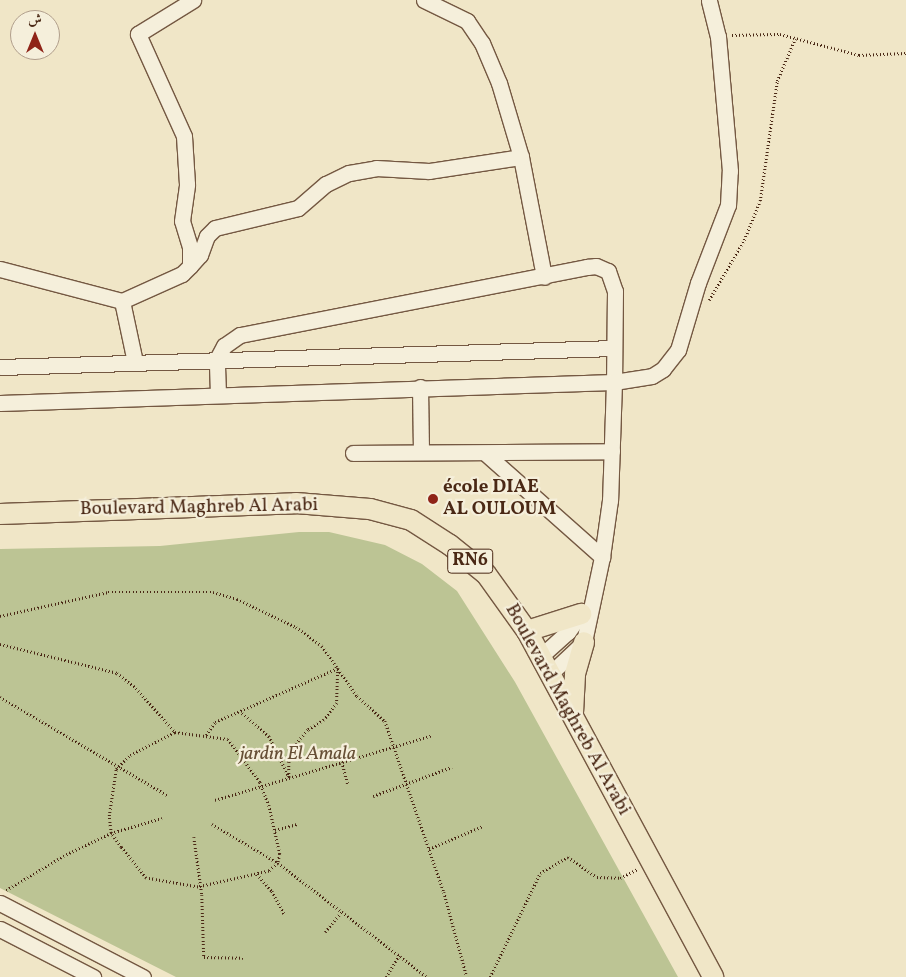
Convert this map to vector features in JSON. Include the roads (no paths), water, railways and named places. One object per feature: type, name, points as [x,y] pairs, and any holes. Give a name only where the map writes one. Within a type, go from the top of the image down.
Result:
[{"type":"main road","name":"Boulevard Maghreb Al Arabi","points":[[0,514],[296,503],[370,509],[411,520],[450,545],[486,574],[527,631],[713,977]]},
{"type":"main road","points":[[527,631],[581,614]]},
{"type":"main road","points":[[572,715],[575,674],[584,642]]},
{"type":"street","points":[[190,266],[190,247],[182,221],[187,184],[184,136],[138,34],[192,0]]},
{"type":"street","points":[[424,0],[441,11],[467,22],[475,30],[499,82],[521,157],[544,277]]},
{"type":"street","points":[[0,403],[420,387],[614,382],[652,376],[663,369],[678,350],[698,283],[728,205],[730,171],[718,37],[709,0]]},
{"type":"street","points":[[0,269],[122,301],[182,274],[200,255],[207,236],[214,228],[298,208],[326,184],[349,174],[376,168],[428,171],[521,157]]},
{"type":"street","points":[[218,394],[217,359],[230,339],[246,334],[544,277],[586,267],[596,266],[608,271],[615,291],[614,382],[612,451],[602,557],[584,642],[546,665]]},
{"type":"street","points":[[122,301],[134,362]]},
{"type":"street","points":[[0,368],[217,359],[614,348]]},
{"type":"street","points":[[420,387],[421,452]]},
{"type":"street","points":[[353,453],[612,451]]},
{"type":"street","points":[[485,453],[602,557]]},
{"type":"street","points":[[546,665],[596,590]]},
{"type":"street","points":[[0,903],[143,977]]},
{"type":"street","points":[[0,929],[92,977]]},
{"type":"place","name":"école DIAE AL OULOUM","points":[[433,499]]},
{"type":"park label","name":"jardin El Amala","points":[[298,755]]}]
